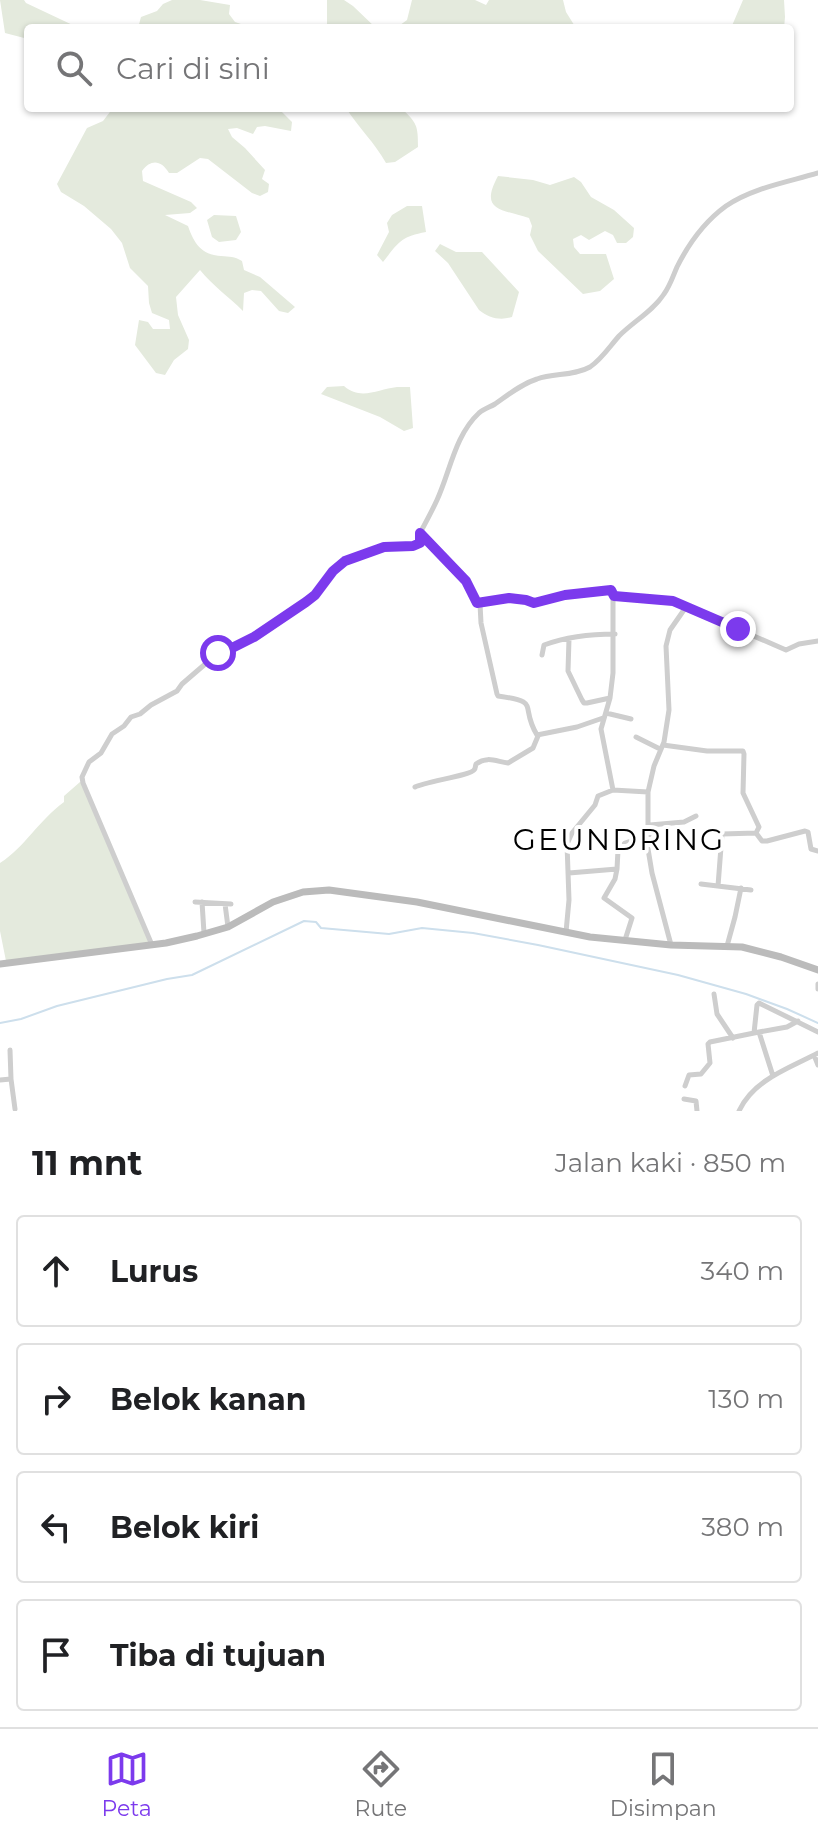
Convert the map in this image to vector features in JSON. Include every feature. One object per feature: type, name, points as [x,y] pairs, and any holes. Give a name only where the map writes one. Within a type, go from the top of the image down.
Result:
[{"type":"street","points":[[152,945],[83,783],[82,777],[89,762],[101,753],[112,734],[131,717],[177,691],[218,653],[254,637],[306,602],[345,561],[384,547],[420,543],[420,533],[438,499],[460,440],[480,412],[506,394],[537,379],[588,368],[662,298],[689,243],[712,218],[728,205],[747,196],[818,173]]},
{"type":"street","points":[[420,533],[466,581],[475,602],[480,604],[509,598],[534,603],[565,595],[611,590],[614,596],[615,634],[613,673],[602,738],[613,790]]},
{"type":"street","points":[[614,596],[673,601],[786,650],[818,641]]},
{"type":"street","points":[[480,604],[481,623],[497,694],[522,699],[526,703],[530,723],[538,736]]},
{"type":"street","points":[[671,945],[648,849],[648,792],[669,710],[666,646],[670,630],[686,607]]},
{"type":"street","points":[[542,655],[544,645],[586,635],[615,634]]},
{"type":"street","points":[[569,639],[568,671],[584,703],[610,698]]},
{"type":"street","points":[[538,736],[577,727],[605,715],[631,719]]},
{"type":"street","points":[[415,787],[472,773],[476,764],[484,759],[508,763],[533,748],[538,736]]},
{"type":"street","points":[[636,737],[661,747],[743,751],[743,793],[759,827],[756,833]]},
{"type":"street","points":[[566,933],[569,910],[567,844],[572,833],[595,805],[598,796],[613,790],[648,792]]},
{"type":"street","points":[[650,825],[684,822],[696,816]]},
{"type":"street","points":[[756,833],[762,841],[767,841],[805,831],[808,832],[811,849],[818,851]]},
{"type":"street","points":[[718,886],[722,834],[756,833]]},
{"type":"street","points":[[625,940],[632,918],[604,898],[615,879],[618,850],[625,843],[649,835]]},
{"type":"street","points":[[569,873],[617,869]]},
{"type":"street","points":[[701,884],[751,890]]},
{"type":"street","points":[[727,946],[741,888]]},
{"type":"street","points":[[0,964],[152,945],[204,934],[228,927],[273,902],[303,892],[329,890],[417,902],[566,933],[671,945],[759,950],[818,970]]},
{"type":"street","points":[[204,934],[199,902],[228,904],[228,927]]},
{"type":"street","points":[[714,994],[716,1011],[733,1038]]},
{"type":"street","points":[[773,1076],[758,1033],[759,1003],[818,1032]]},
{"type":"street","points":[[685,1086],[689,1075],[701,1074],[710,1063],[710,1042],[800,1022]]},
{"type":"street","points":[[10,1050],[15,1109]]},
{"type":"street","points":[[739,1111],[746,1100],[773,1076],[816,1054],[818,1065]]},
{"type":"street","points":[[0,1080],[11,1079]]},
{"type":"street","points":[[684,1099],[696,1101],[697,1111]]},
{"type":"shaded area","points":[[0,0],[24,0],[71,24],[24,24],[24,38],[5,33]]},
{"type":"shaded area","points":[[172,0],[200,0],[230,5],[229,14],[241,24],[139,24],[141,17],[157,11]]},
{"type":"shaded area","points":[[327,0],[344,0],[372,24],[327,24]]},
{"type":"shaded area","points":[[412,0],[475,0],[486,5],[489,0],[563,0],[574,24],[402,24],[407,20]]},
{"type":"shaded area","points":[[743,0],[784,0],[784,24],[733,24]]},
{"type":"shaded area","points":[[110,112],[282,112],[292,122],[291,131],[265,126],[257,127],[253,134],[237,128],[228,129],[265,170],[262,179],[269,184],[268,192],[260,196],[208,159],[200,158],[177,173],[169,173],[156,163],[149,164],[142,171],[143,181],[191,202],[197,208],[190,213],[165,215],[188,226],[199,247],[214,255],[242,261],[244,270],[260,277],[295,307],[288,313],[279,311],[261,291],[252,290],[244,293],[243,311],[200,270],[176,297],[178,315],[189,340],[188,349],[174,360],[165,375],[156,373],[135,345],[139,320],[148,322],[153,329],[170,329],[169,320],[152,313],[148,286],[130,268],[122,243],[111,229],[84,206],[61,192],[57,184],[87,128],[103,121]]},
{"type":"shaded area","points":[[349,112],[405,112],[416,125],[418,147],[395,162],[386,163]]},
{"type":"shaded area","points":[[498,176],[550,185],[574,177],[591,197],[614,210],[634,228],[633,237],[626,243],[617,243],[613,235],[605,231],[589,240],[581,235],[573,239],[574,247],[580,254],[606,254],[614,279],[600,291],[583,294],[538,251],[530,235],[532,226],[529,218],[502,210],[492,202]]},
{"type":"shaded area","points":[[407,206],[422,206],[426,232],[401,241],[383,262],[377,255],[389,232],[387,223],[392,215]]},
{"type":"shaded area","points":[[214,215],[236,216],[241,232],[236,240],[219,242],[212,237],[207,220]]},
{"type":"shaded area","points":[[440,244],[456,252],[482,252],[519,292],[512,317],[495,318],[479,310],[448,263],[435,251]]},
{"type":"shaded area","points":[[344,386],[357,393],[410,387],[413,428],[404,431],[380,417],[321,394],[327,387]]},
{"type":"shaded area","points":[[80,782],[153,944],[6,961],[0,931],[0,863],[64,802],[64,796]]},
{"type":"waterway","points":[[0,1023],[57,1006],[192,975],[304,921],[316,922],[321,928],[389,934],[422,928],[473,933],[538,945],[678,975],[746,994],[818,1023]]},
{"type":"district","name":"GEUNDRING","points":[[619,840]]},
{"type":"route","points":[[218,653],[254,637],[306,602],[345,561],[384,547],[413,546],[420,543],[420,533],[466,581],[477,603],[509,598],[534,603],[565,595],[611,590],[614,596],[673,601],[738,629]]}]
